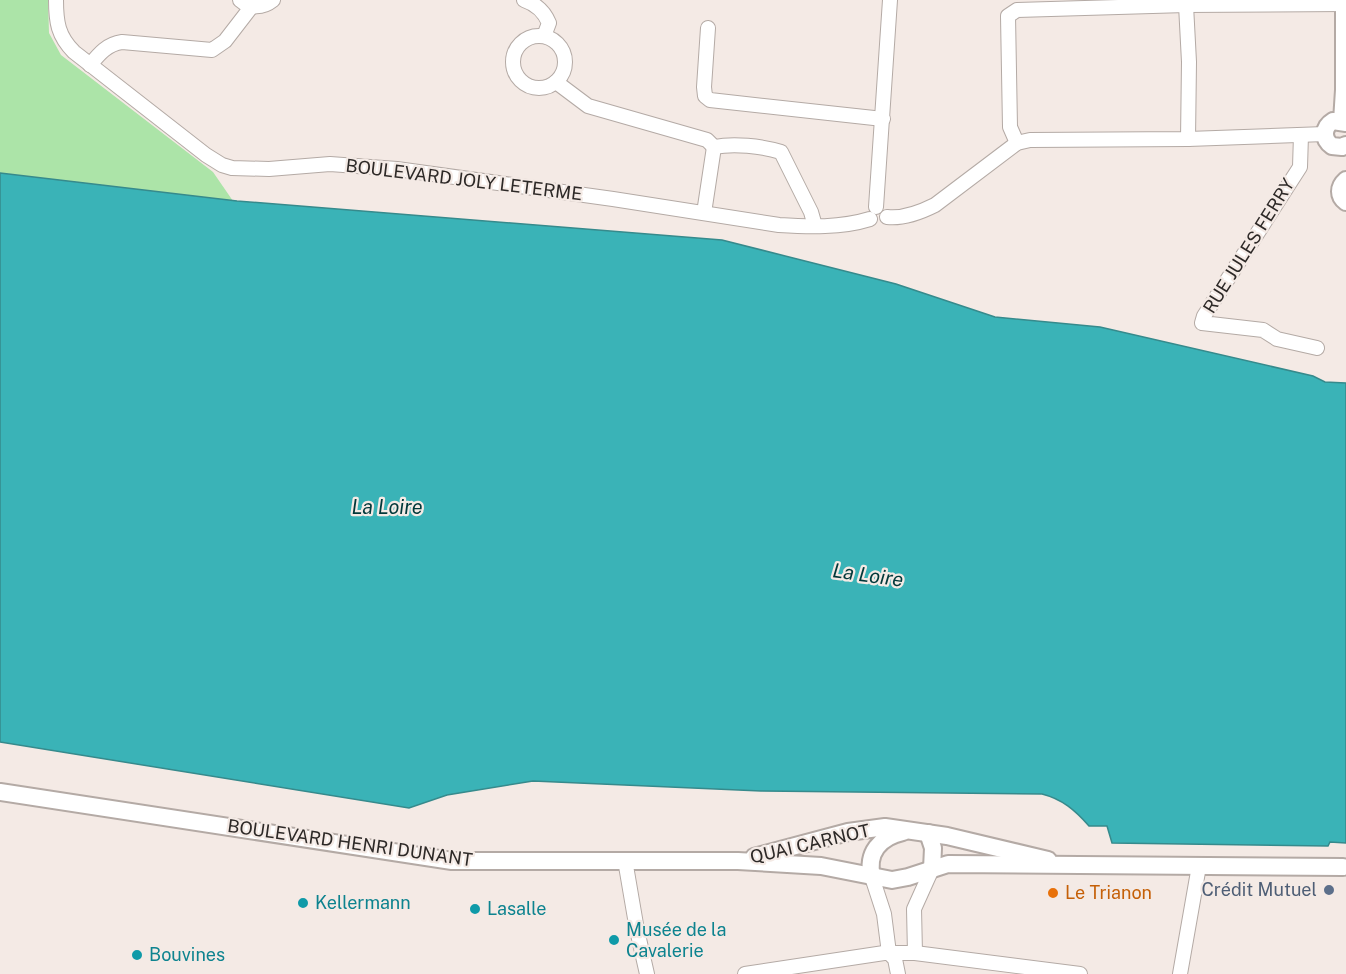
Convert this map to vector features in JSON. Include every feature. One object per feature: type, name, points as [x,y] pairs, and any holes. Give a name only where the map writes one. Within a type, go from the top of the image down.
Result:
[{"type":"main road","points":[[1344,3],[1344,122],[1330,123],[1325,134],[1328,143],[1345,151]]},
{"type":"main road","points":[[1346,180],[1340,191],[1346,202]]},
{"type":"main road","name":"BOULEVARD HENRI DUNANT","points":[[0,792],[453,861],[738,861]]},
{"type":"main road","name":"QUAI CARNOT","points":[[738,861],[867,829],[885,828],[928,833],[1023,853],[1061,864]]},
{"type":"main road","points":[[872,877],[870,859],[876,848],[889,835],[910,830]]},
{"type":"main road","points":[[928,833],[933,849],[932,868]]},
{"type":"main road","points":[[876,848],[881,861],[888,870],[908,877]]},
{"type":"main road","name":"QUAI CARNOT","points":[[738,861],[821,866],[892,879],[908,877],[948,864],[1345,868]]},
{"type":"street","name":"BOULEVARD JOLY LETERME","points":[[56,0],[56,21],[59,32],[74,52],[206,155],[232,168],[268,169],[308,165],[356,165],[473,179],[778,225],[848,225],[873,213],[875,223],[880,224],[887,217],[923,211],[935,205],[1017,143]]},
{"type":"street","points":[[90,65],[103,50],[113,43],[212,51],[225,41],[246,3],[262,6],[273,0]]},
{"type":"street","points":[[524,0],[536,5],[546,16],[549,23],[544,36]]},
{"type":"street","points":[[873,213],[883,119],[891,0]]},
{"type":"street","points":[[1187,3],[1188,139]]},
{"type":"street","points":[[1325,134],[1188,139],[1030,140],[1017,143],[1010,127],[1008,16],[1017,10],[1058,4],[1344,3]]},
{"type":"street","points":[[708,28],[704,87],[705,96],[710,100],[883,119]]},
{"type":"street","points":[[535,36],[544,36],[559,45],[564,53],[565,62],[564,71],[556,82],[549,86],[534,88],[525,84],[517,76],[513,68],[513,56],[521,42],[535,36]]},
{"type":"street","points":[[556,82],[588,106],[707,140],[714,147]]},
{"type":"street","name":"RUE JULES FERRY","points":[[1301,135],[1300,167],[1204,315],[1202,323],[1263,330],[1277,339],[1317,348]]},
{"type":"street","points":[[714,147],[724,145],[781,152],[812,212],[815,226]]},
{"type":"street","points":[[704,213],[714,147]]},
{"type":"street","points":[[625,860],[647,974]]},
{"type":"street","points":[[1180,974],[1199,866]]},
{"type":"street","points":[[915,953],[914,909],[932,868]]},
{"type":"street","points":[[872,877],[884,914],[889,953],[895,959],[898,974]]},
{"type":"street","points":[[745,974],[889,953],[915,953],[1026,971],[1080,974]]},
{"type":"green space","points":[[0,0],[48,0],[49,33],[61,55],[213,172],[233,201],[0,173]]},
{"type":"water","name":"La Loire","points":[[0,173],[237,201],[722,240],[896,284],[995,317],[1100,327],[1313,376],[1325,382],[1346,383],[1346,843],[1330,842],[1328,846],[1112,843],[1107,826],[1089,826],[1068,806],[1042,794],[761,791],[533,781],[447,795],[409,808],[0,742]]},
{"type":"place","name":"Crédit Mutuel","points":[[1329,890]]},
{"type":"place","name":"Le Trianon","points":[[1053,893]]},
{"type":"place","name":"Kellermann","points":[[303,903]]},
{"type":"place","name":"Lasalle","points":[[475,909]]},
{"type":"place","name":"Musée de la Cavalerie","points":[[614,940]]},
{"type":"place","name":"Bouvines","points":[[137,955]]}]
